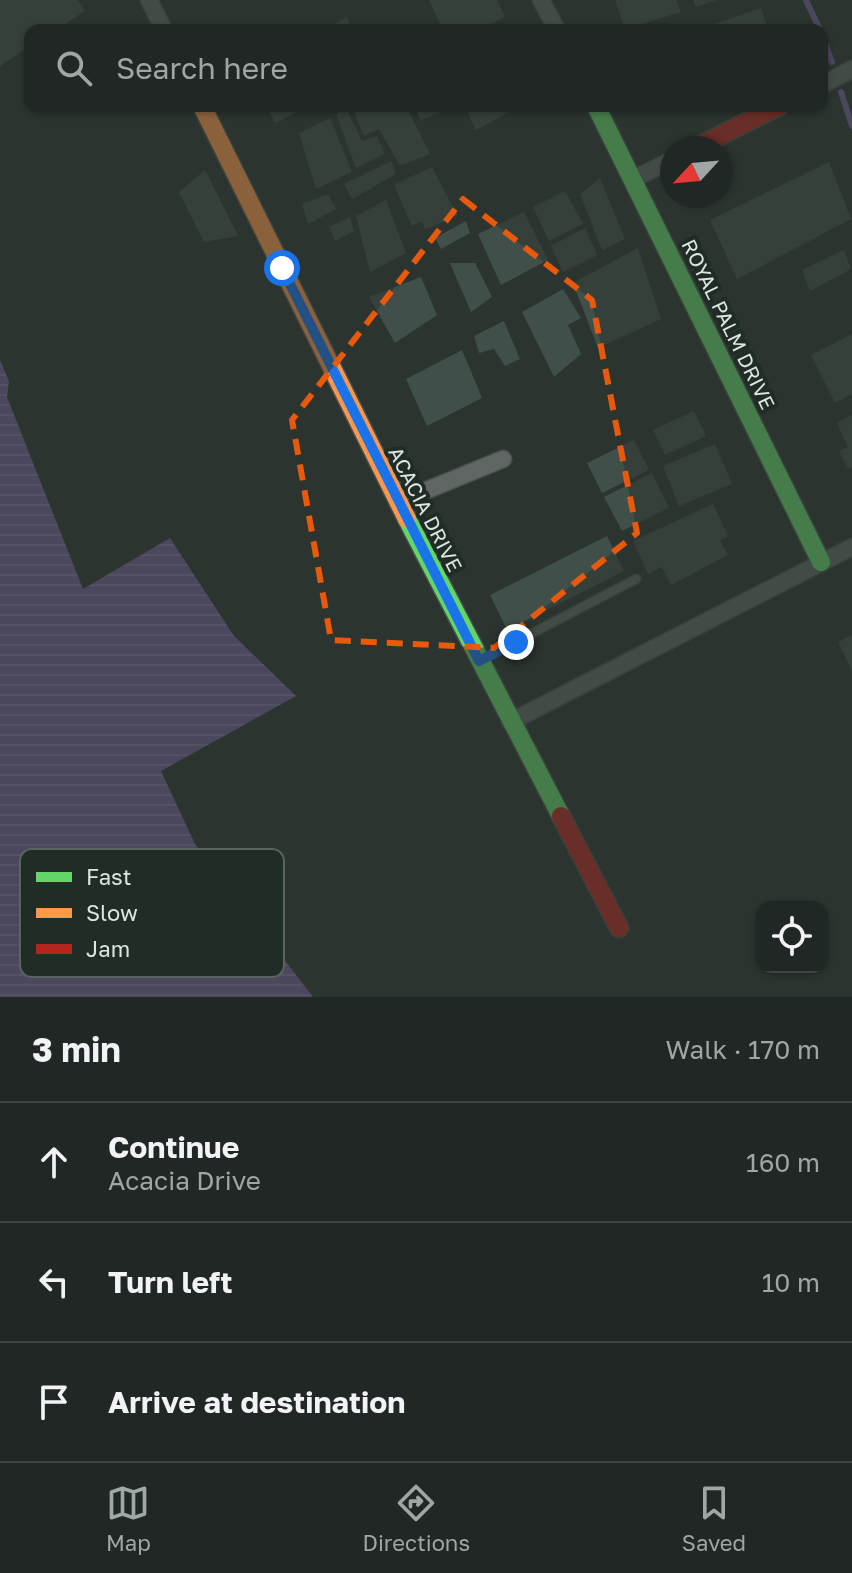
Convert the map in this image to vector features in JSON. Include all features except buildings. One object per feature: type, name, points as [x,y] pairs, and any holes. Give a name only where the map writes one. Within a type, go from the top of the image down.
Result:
[{"type":"street","points":[[149,0],[161,24]]},
{"type":"street","points":[[541,0],[554,24]]},
{"type":"street","points":[[828,82],[851,71]]},
{"type":"street","name":"ACACIA DRIVE","points":[[205,112],[398,502],[619,928]]},
{"type":"street","name":"ROYAL PALM DRIVE","points":[[599,112],[821,562]]},
{"type":"street","points":[[719,136],[767,112]]},
{"type":"street","points":[[633,179],[660,166]]},
{"type":"street","points":[[398,502],[503,459]]},
{"type":"street","points":[[510,722],[852,547]]},
{"type":"lane","points":[[479,661],[636,579]]},
{"type":"highlighted area","points":[[463,199],[592,300],[637,533],[494,648],[331,640],[292,420]]},
{"type":"shaded area","points":[[0,360],[9,381],[7,397],[83,589],[170,538],[234,636],[296,696],[161,771],[199,849],[20,849],[20,977],[284,977],[284,959],[313,997],[0,997]]},
{"type":"waterway","points":[[806,0],[817,24]]},
{"type":"waterway","points":[[828,51],[832,62]]},
{"type":"waterway","points":[[841,92],[852,126]]},
{"type":"traffic: fast","points":[[599,112],[821,562]]},
{"type":"traffic: fast","points":[[407,519],[561,816]]},
{"type":"traffic: slow","points":[[205,112],[407,519]]},
{"type":"traffic: jam","points":[[719,136],[767,112]]},
{"type":"traffic: jam","points":[[561,816],[619,928]]},
{"type":"route","points":[[282,268],[479,661],[516,642]]}]
